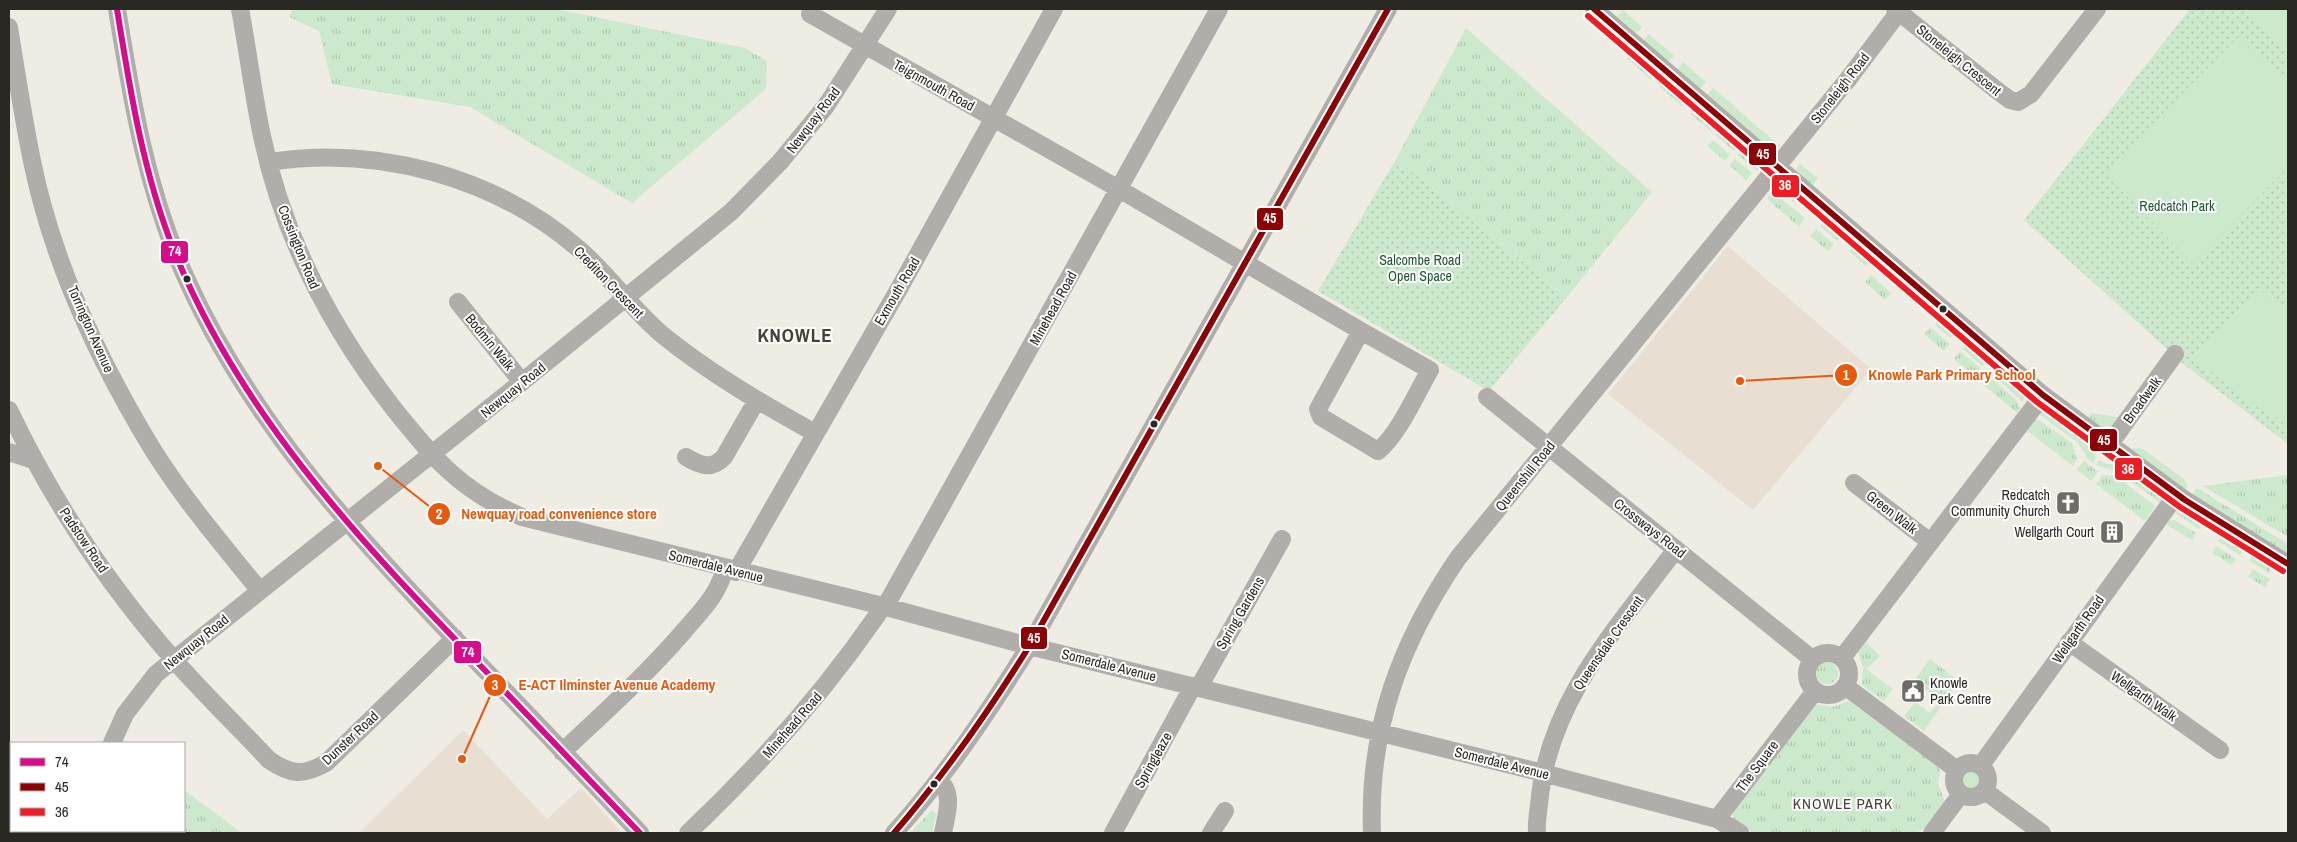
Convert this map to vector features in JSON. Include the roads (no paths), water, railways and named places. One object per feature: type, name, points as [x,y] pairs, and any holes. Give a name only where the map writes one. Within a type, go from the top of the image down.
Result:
[{"type":"street","points":[[117,9],[138,135],[161,214],[186,280],[213,334],[251,399],[346,523],[640,833]]},
{"type":"street","name":"Cossington Road","points":[[240,9],[269,162],[296,245],[330,316],[373,382],[431,455]]},
{"type":"street","name":"Newquay Road","points":[[112,742],[125,714],[156,674],[522,382],[730,212],[780,162],[826,106],[888,9]]},
{"type":"street","name":"Exmouth Road","points":[[562,752],[631,688],[667,650],[720,587],[815,433],[900,287],[1054,9]]},
{"type":"street","name":"Minehead Road","points":[[688,833],[742,782],[813,702],[878,614],[1219,9]]},
{"type":"street","points":[[894,833],[938,780],[992,706],[1030,646],[1388,9]]},
{"type":"street","points":[[1594,9],[2043,395],[2177,494],[2288,564]]},
{"type":"street","name":"Stoneleigh Crescent","points":[[1898,10],[1999,92],[2010,100],[2018,102],[2031,94],[2097,9]]},
{"type":"street","name":"Stoneleigh Road","points":[[1777,165],[1849,78],[1898,10]]},
{"type":"street","name":"Teignmouth Road","points":[[810,14],[1119,189],[1430,370],[1394,431],[1385,445],[1378,451],[1321,417],[1318,409],[1362,331]]},
{"type":"street","name":"Torrington Avenue","points":[[9,27],[32,163],[54,238],[94,340],[141,431],[189,502],[260,591]]},
{"type":"street","name":"Crediton Crescent","points":[[269,162],[313,157],[359,158],[437,173],[470,184],[508,202],[567,239],[597,266],[625,299],[664,336],[757,400],[815,433]]},
{"type":"street","name":"Queenshill Road","points":[[1372,833],[1373,774],[1380,733],[1399,664],[1417,624],[1437,589],[1458,558],[1666,305],[1777,165]]},
{"type":"street","name":"Bodmin Walk","points":[[458,302],[522,382]]},
{"type":"street","name":"Broadwalk","points":[[2110,445],[2174,354]]},
{"type":"street","points":[[1842,658],[2043,395]]},
{"type":"street","name":"Crossways Road","points":[[1486,397],[1812,659]]},
{"type":"street","points":[[686,457],[708,467],[717,464],[724,456],[757,400]]},
{"type":"street","name":"Padstow Road","points":[[9,410],[33,460],[104,570],[174,660]]},
{"type":"street","points":[[9,452],[33,460]]},
{"type":"street","name":"Somerdale Avenue","points":[[431,455],[451,475],[475,493],[522,517],[882,606],[1030,646],[1543,773],[1717,819]]},
{"type":"street","name":"Green Walk","points":[[1854,482],[1930,542]]},
{"type":"street","name":"Wellgarth Road","points":[[1981,765],[2068,642],[2177,494]]},
{"type":"street","name":"Spring Gardens","points":[[1196,687],[1282,538]]},
{"type":"street","name":"Queensdale Crescent","points":[[1537,833],[1543,773],[1556,729],[1570,697],[1586,670],[1676,549]]},
{"type":"street","name":"Dunster Road","points":[[174,660],[270,760],[283,770],[297,773],[312,771],[326,763],[455,638]]},
{"type":"street","name":"Wellgarth Walk","points":[[2068,642],[2220,750]]},
{"type":"street","points":[[1824,653],[1836,654],[1842,658],[1849,672],[1845,686],[1840,691],[1827,695],[1815,691],[1809,684],[1806,675],[1812,659],[1824,653]]},
{"type":"street","points":[[1845,686],[1957,770]]},
{"type":"street","name":"Springleaze","points":[[1113,833],[1196,687]]},
{"type":"street","name":"The Square","points":[[1717,819],[1815,691]]},
{"type":"street","points":[[1965,763],[1981,765],[1988,774],[1988,786],[1985,791],[1976,797],[1961,794],[1954,782],[1957,770],[1965,763]]},
{"type":"street","points":[[938,780],[948,789],[943,833]]},
{"type":"street","points":[[1985,791],[2042,833]]},
{"type":"street","points":[[1932,833],[1961,794]]},
{"type":"street","points":[[1211,833],[1226,811]]},
{"type":"street","points":[[1717,819],[1740,833]]},
{"type":"place","name":"Knowle Park Primary School","points":[[1740,381]]},
{"type":"place","name":"Newquay road convenience store","points":[[378,466]]},
{"type":"place","name":"Redcatch Community Church","points":[[2068,503]]},
{"type":"place","name":"Wellgarth Court","points":[[2112,532]]},
{"type":"place","name":"Knowle Park Centre","points":[[1913,691]]},
{"type":"place","name":"E-ACT Ilminster Avenue Academy","points":[[462,759]]},
{"type":"district","name":"KNOWLE","points":[[795,335]]},
{"type":"district","name":"KNOWLE PARK","points":[[1843,803]]},
{"type":"park label","name":"Redcatch Park","points":[[2177,206]]},
{"type":"park label","name":"Salcombe Road Open Space","points":[[1420,268]]}]
